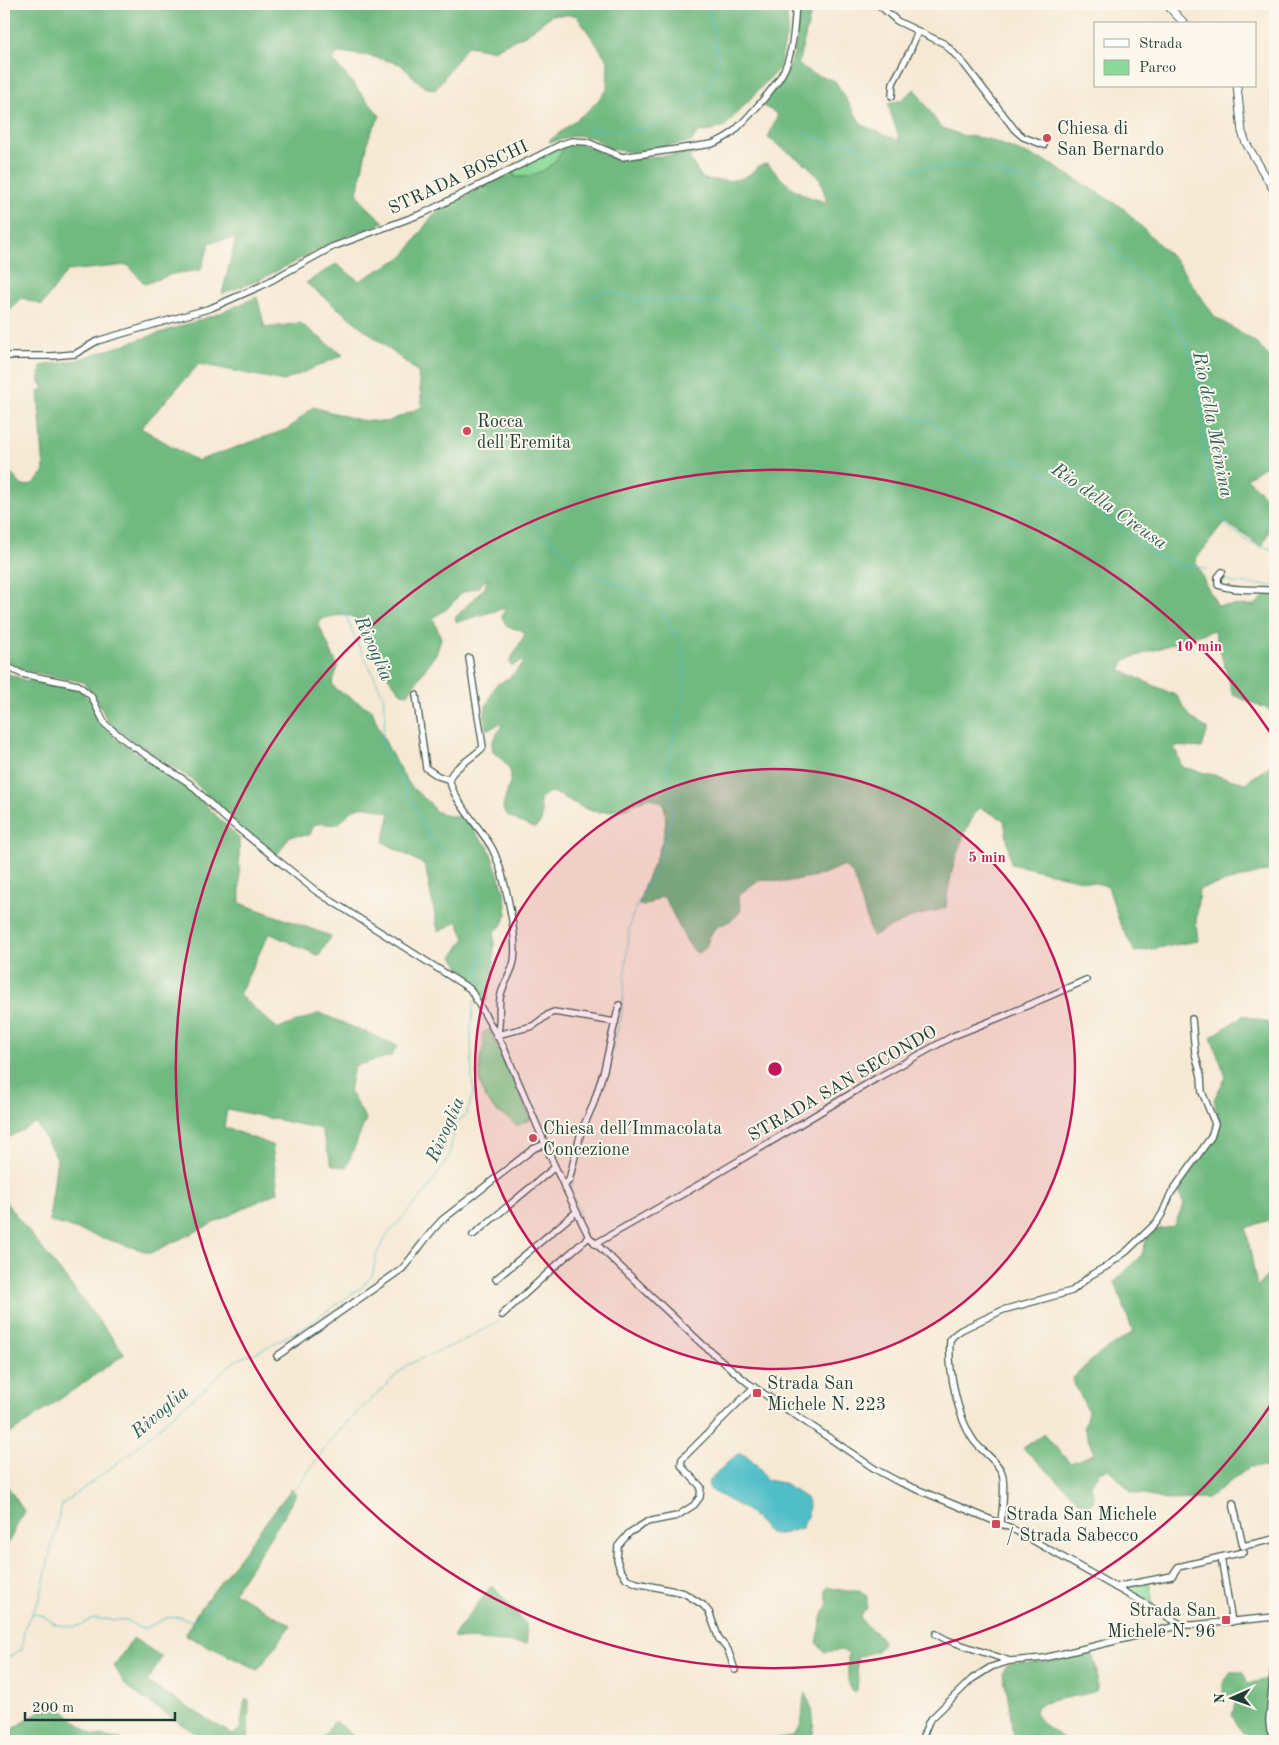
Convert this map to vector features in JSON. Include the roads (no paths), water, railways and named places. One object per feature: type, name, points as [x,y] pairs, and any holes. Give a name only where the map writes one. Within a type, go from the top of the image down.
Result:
[{"type":"main road","points":[[1166,4],[1183,22]]},
{"type":"main road","points":[[1237,88],[1242,132],[1246,143],[1275,192]]},
{"type":"street","name":"STRADA BOSCHI","points":[[4,356],[75,354],[97,341],[211,308],[261,286],[332,247],[424,213],[499,174],[572,141],[587,142],[622,156],[712,144],[737,128],[773,88],[782,75],[790,54],[796,4]]},
{"type":"street","points":[[878,4],[897,20],[945,44],[956,54],[1015,130],[1022,137],[1044,145]]},
{"type":"street","points":[[892,96],[893,82],[910,51],[918,31]]},
{"type":"street","points":[[1222,572],[1218,577],[1218,585],[1225,588],[1275,591]]},
{"type":"street","points":[[470,658],[483,747],[452,773],[450,780],[464,808],[493,850],[506,886],[515,954],[514,964],[501,994],[497,1035]]},
{"type":"street","points":[[4,665],[22,674],[78,684],[91,696],[105,724],[131,745],[189,783],[224,817],[316,891],[458,980],[473,993],[497,1035],[555,1167],[589,1237],[702,1344],[754,1387],[875,1469],[1001,1523],[1182,1625]]},
{"type":"street","points":[[416,695],[426,768],[438,776],[450,780]]},
{"type":"street","name":"STRADA SAN SECONDO","points":[[595,1244],[700,1184],[877,1078],[953,1036],[1086,980]]},
{"type":"street","points":[[564,1186],[569,1180],[581,1132],[593,1105],[604,1070],[619,1006]]},
{"type":"street","points":[[497,1035],[533,1026],[554,1012],[615,1022]]},
{"type":"street","points":[[1001,1523],[1003,1475],[996,1464],[976,1443],[967,1428],[957,1399],[952,1374],[950,1340],[961,1330],[1003,1310],[1072,1292],[1091,1275],[1127,1251],[1157,1222],[1171,1194],[1211,1138],[1215,1124],[1202,1092],[1201,1076],[1195,1053],[1192,1019]]},
{"type":"street","points":[[277,1356],[402,1269],[442,1220],[533,1149],[546,1144]]},
{"type":"street","points":[[473,1235],[555,1167]]},
{"type":"street","points":[[496,1279],[576,1212]]},
{"type":"street","points":[[502,1315],[589,1237]]},
{"type":"street","points":[[735,1670],[728,1650],[719,1639],[709,1612],[703,1605],[684,1593],[626,1578],[617,1560],[618,1546],[629,1533],[647,1522],[677,1516],[694,1505],[701,1494],[700,1484],[682,1468],[682,1458],[754,1387]]},
{"type":"street","points":[[1233,1503],[1243,1546],[1275,1539]]},
{"type":"street","points":[[1115,1587],[1172,1576],[1178,1567],[1244,1552]]},
{"type":"street","points":[[1221,1557],[1232,1622]]},
{"type":"street","points":[[921,1741],[930,1721],[972,1679],[990,1667],[1010,1661],[1044,1658],[1182,1625],[1275,1618]]},
{"type":"street","points":[[936,1634],[947,1640],[1010,1661]]},
{"type":"street","points":[[1274,1737],[1269,1726],[1275,1654]]},
{"type":"water","points":[[739,1454],[752,1460],[767,1480],[783,1483],[806,1498],[809,1505],[808,1514],[802,1528],[781,1534],[768,1532],[748,1511],[711,1490],[708,1485],[709,1480]]},
{"type":"waterway","points":[[586,128],[624,131],[645,128],[667,120],[685,105],[710,89],[719,57],[707,4]]},
{"type":"waterway","name":"Rio della Meinina","points":[[805,133],[833,144],[851,143],[882,164],[904,169],[970,165],[1021,179],[1077,212],[1163,303],[1182,333],[1193,361],[1204,424],[1204,456],[1219,515],[1227,526],[1250,543],[1275,550]]},
{"type":"waterway","name":"Rio della Creusa","points":[[567,309],[606,290],[637,300],[717,302],[744,311],[784,352],[826,389],[875,398],[899,413],[932,422],[977,461],[1021,461],[1064,484],[1152,553],[1182,567],[1194,565],[1206,570]]},
{"type":"waterway","name":"Rivoglia","points":[[320,464],[310,501],[312,530],[319,568],[328,589],[343,608],[354,636],[383,695],[385,717],[382,743],[432,841],[446,852],[461,855],[473,880],[479,911],[481,939],[476,995]]},
{"type":"waterway","points":[[535,522],[570,561],[590,572],[649,597],[668,620],[681,646],[685,668],[682,706],[670,754],[668,772],[672,815],[656,871],[646,886],[632,917],[629,930],[622,1014],[610,1057]]},
{"type":"waterway","name":"Rio della Creusa","points":[[1220,578],[1234,583],[1275,586]]},
{"type":"waterway","name":"Rivoglia","points":[[4,1660],[22,1649],[24,1628],[40,1598],[61,1505],[127,1456],[207,1387],[227,1367],[238,1359],[257,1352],[303,1328],[362,1287],[373,1274],[376,1255],[387,1235],[427,1190],[448,1158],[457,1122],[466,1115],[474,1092],[471,1029],[474,1001]]},
{"type":"waterway","points":[[583,1137],[597,1102]]},
{"type":"waterway","points":[[577,1166],[570,1191],[580,1213]]},
{"type":"waterway","points":[[32,1613],[43,1616],[57,1625],[76,1627],[93,1619],[127,1620],[139,1628],[146,1628],[166,1618],[180,1617],[192,1621],[203,1614],[224,1590],[335,1434],[407,1365],[462,1341],[500,1321]]},
{"type":"place","name":"Chiesa di San Bernardo","points":[[1047,138]]},
{"type":"place","name":"Rocca dell'Eremita","points":[[467,431]]},
{"type":"place","name":"Chiesa dell′Immacolata Concezione","points":[[533,1138]]},
{"type":"place","name":"Strada San Michele N. 223","points":[[757,1393]]},
{"type":"place","name":"Strada San Michele / Strada Sabecco","points":[[996,1524]]},
{"type":"place","name":"Strada San Michele N. 96","points":[[1226,1620]]}]
